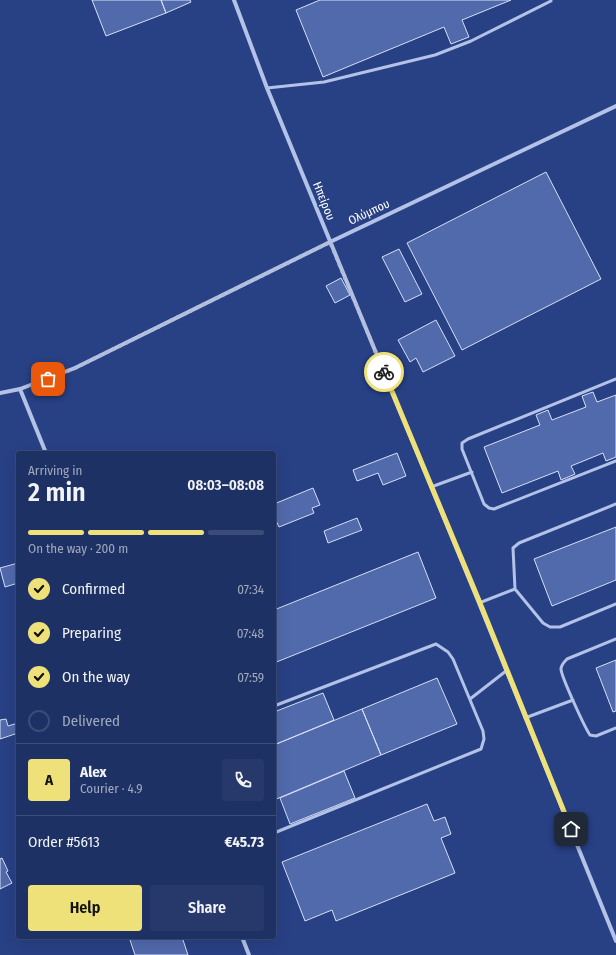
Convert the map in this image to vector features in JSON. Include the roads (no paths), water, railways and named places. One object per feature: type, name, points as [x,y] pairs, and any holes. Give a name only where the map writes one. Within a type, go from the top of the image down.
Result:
[{"type":"street","name":"Ηπείρου","points":[[234,0],[267,88],[480,603],[506,671],[616,941]]},
{"type":"street","name":"Ολύμπου","points":[[0,393],[20,389],[75,368],[330,242],[616,106]]},
{"type":"street","points":[[20,389],[45,451]]},
{"type":"street","points":[[243,939],[249,955]]},
{"type":"lane","points":[[267,88],[324,82],[435,55],[471,41],[551,1]]},
{"type":"lane","points":[[616,379],[468,438],[462,443],[462,449],[484,504],[489,508],[494,509],[616,461]]},
{"type":"lane","points":[[431,487],[472,472]]},
{"type":"lane","points":[[616,504],[519,543],[513,548],[515,588],[543,623],[550,627],[560,627],[616,604]]},
{"type":"lane","points":[[480,603],[515,588]]},
{"type":"lane","points":[[616,639],[567,659],[563,663],[561,670],[573,700],[590,735],[596,736],[616,728]]},
{"type":"lane","points":[[276,705],[436,644],[448,652],[454,659],[484,739],[481,749],[276,832]]},
{"type":"lane","points":[[470,699],[506,671]]},
{"type":"lane","points":[[525,718],[573,700]]}]
